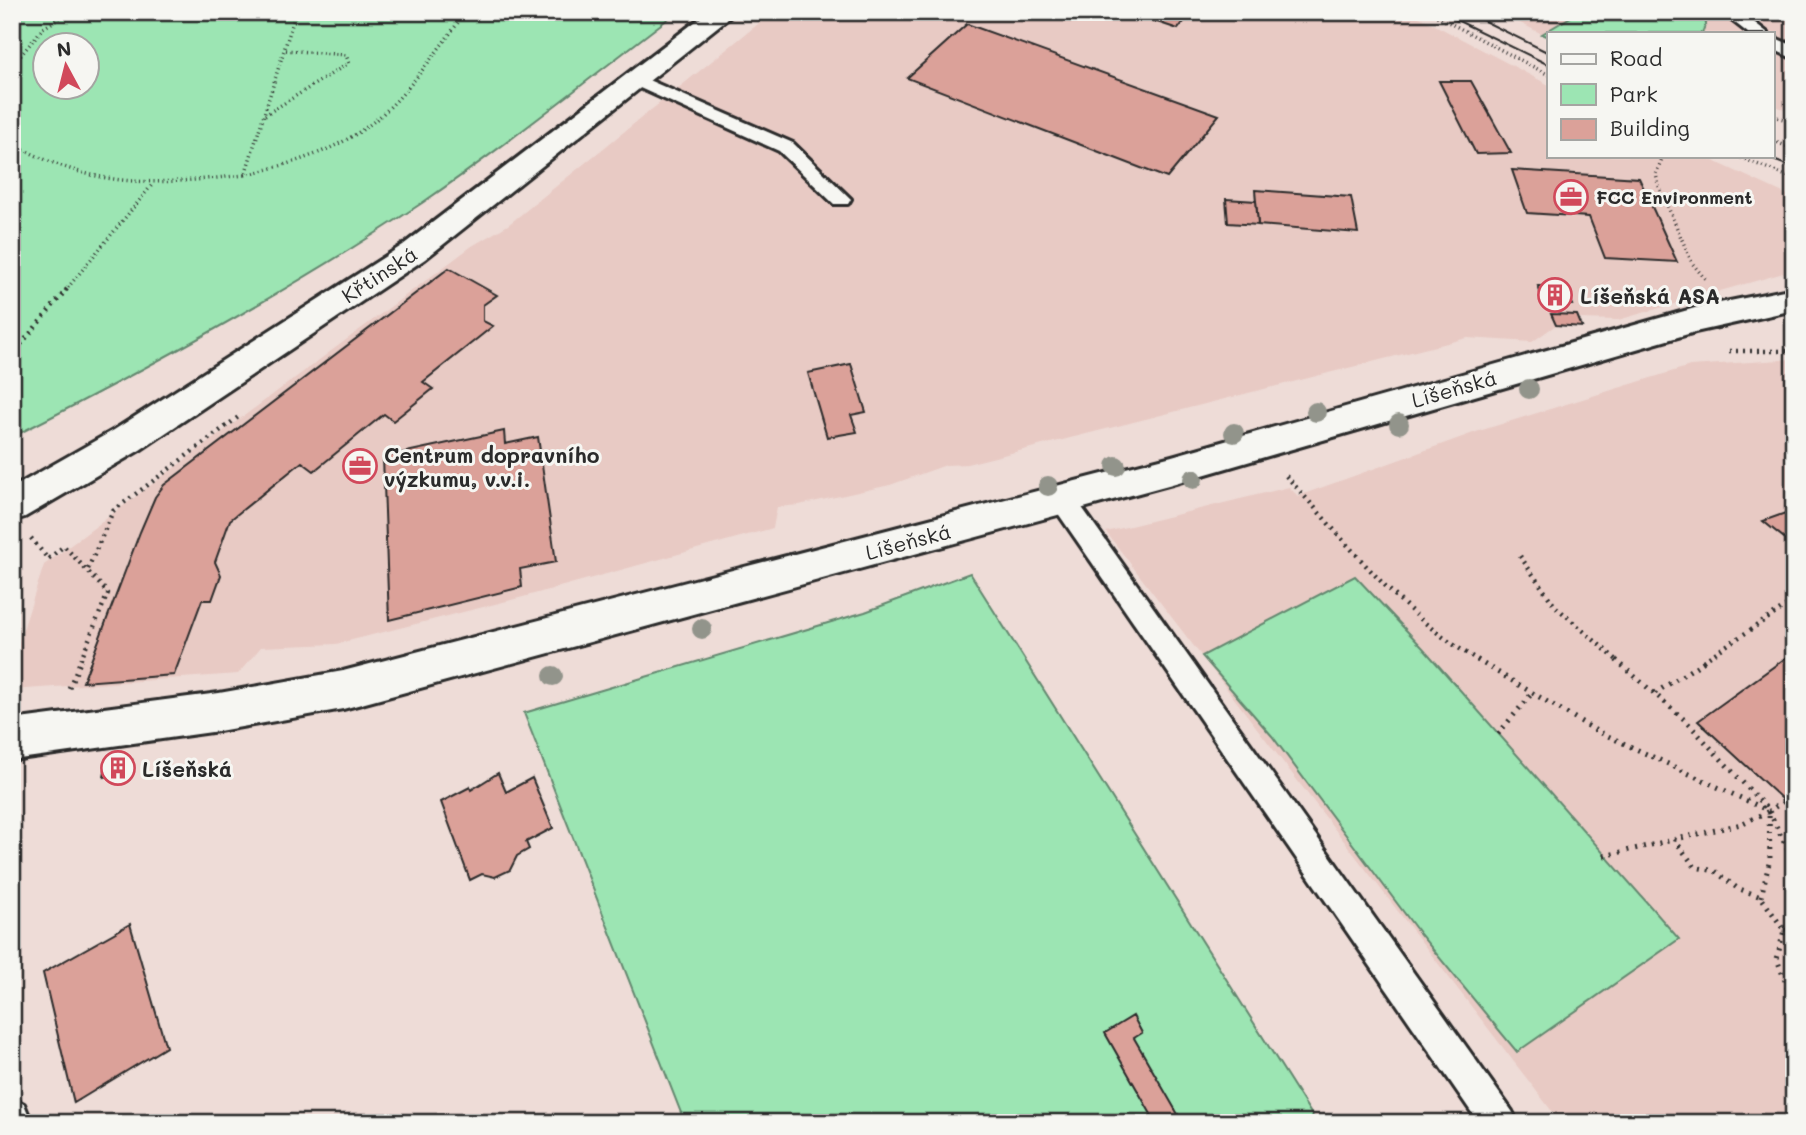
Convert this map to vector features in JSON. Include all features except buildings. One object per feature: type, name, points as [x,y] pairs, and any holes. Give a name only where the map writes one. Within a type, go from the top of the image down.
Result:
[{"type":"street","name":"Křtinská","points":[[12,506],[127,440],[414,252],[724,12]]},
{"type":"street","name":"Líšeňská","points":[[12,740],[219,712],[343,691],[1062,499],[1695,320],[1794,299]]},
{"type":"lane","points":[[1730,12],[1758,32]]},
{"type":"lane","points":[[1774,43],[1794,54]]},
{"type":"lane","points":[[637,80],[786,147],[841,199]]},
{"type":"lane","points":[[1062,499],[1500,1123]]},
{"type":"lane","points":[[12,1116],[13,1123]]},
{"type":"path","points":[[12,66],[43,28],[70,12]]},
{"type":"path","points":[[245,174],[296,12]]},
{"type":"path","points":[[12,143],[59,164],[103,176],[152,184],[245,174],[325,151],[373,125],[391,109],[466,12]]},
{"type":"path","points":[[1429,12],[1547,74]]},
{"type":"path","points":[[264,115],[349,63],[346,55],[284,50]]},
{"type":"path","points":[[1774,116],[1794,122]]},
{"type":"path","points":[[1774,141],[1794,149]]},
{"type":"path","points":[[1662,158],[1657,174],[1658,184],[1692,263],[1706,280]]},
{"type":"path","points":[[1742,158],[1794,179]]},
{"type":"path","points":[[12,355],[152,184]]},
{"type":"path","points":[[88,569],[113,511],[242,414]]},
{"type":"path","points":[[1281,470],[1415,614],[1447,643],[1534,691],[1595,730],[1769,811]]},
{"type":"path","points":[[30,537],[48,559],[64,546],[108,593],[66,696]]},
{"type":"path","points":[[1520,556],[1555,606],[1655,693],[1769,811],[1794,863]]},
{"type":"path","points":[[1655,693],[1794,601]]},
{"type":"path","points":[[1498,734],[1534,691]]},
{"type":"path","points":[[1604,856],[1741,824],[1784,801]]},
{"type":"path","points":[[1761,897],[1770,859],[1769,811]]},
{"type":"path","points":[[1674,839],[1695,867],[1715,871],[1737,888],[1761,897],[1784,930],[1794,932]]},
{"type":"path","points":[[1784,930],[1775,951],[1777,965],[1794,1006]]},
{"type":"shaded area","points":[[773,12],[1410,12],[1547,84],[1547,158],[1707,158],[1794,198],[1794,270],[1618,320],[1579,319],[1582,327],[1556,325],[1532,342],[1467,338],[967,464],[946,465],[890,485],[799,505],[777,507],[773,528],[523,597],[336,644],[261,647],[238,674],[12,690],[12,663],[44,565],[472,246],[508,225]]},
{"type":"shaded area","points":[[1499,12],[1579,12],[1542,34]]},
{"type":"shaded area","points":[[1701,12],[1794,12],[1794,111],[1774,106],[1774,32],[1702,32],[1708,18]]},
{"type":"shaded area","points":[[1794,359],[1794,1123],[1561,1123],[1106,532],[1289,487],[1298,496],[1479,431],[1690,366]]},
{"type":"green space","points":[[12,12],[677,12],[487,157],[422,203],[221,326],[12,437]]},
{"type":"green space","points":[[1579,12],[1701,12],[1708,18],[1702,32],[1547,32],[1547,36],[1542,34]]},
{"type":"green space","points":[[970,573],[1317,1123],[685,1123],[524,713],[865,612]]},
{"type":"green space","points":[[1355,576],[1423,648],[1679,939],[1517,1052],[1420,934],[1272,736],[1202,656]]},
{"type":"tram line","points":[[1440,12],[1547,64]]},
{"type":"tram line","points":[[1466,12],[1547,52]]},
{"type":"tram line","points":[[1768,158],[1794,168]]},
{"type":"place","name":"FCC Environment","points":[[1571,197]]},
{"type":"place","name":"Líšeňská ASA","points":[[1555,295]]},
{"type":"place","name":"Centrum dopravního výzkumu, v.v.i.","points":[[360,466]]},
{"type":"place","name":"Líšeňská","points":[[118,768]]}]
